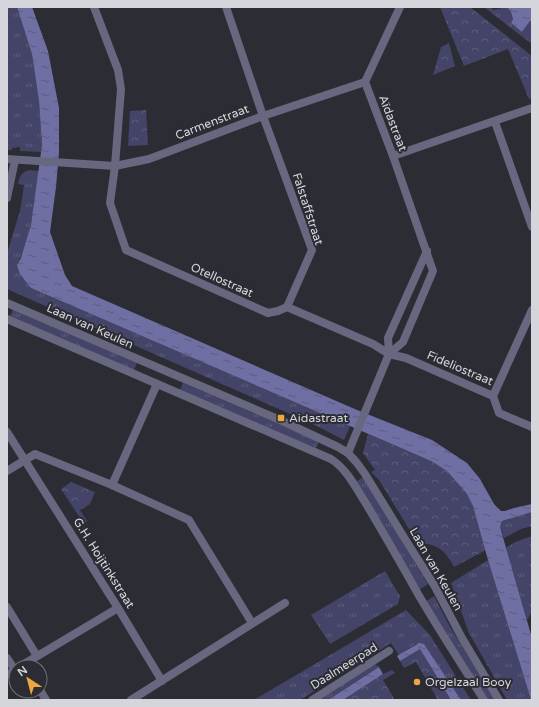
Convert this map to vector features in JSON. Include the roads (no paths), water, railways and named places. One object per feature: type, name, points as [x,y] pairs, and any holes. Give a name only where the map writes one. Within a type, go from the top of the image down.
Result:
[{"type":"street","name":"Otellostraat","points":[[94,7],[118,70],[121,89],[115,166],[110,203],[126,250],[268,313],[287,307]]},
{"type":"street","name":"Falstaffstraat","points":[[226,7],[263,116],[312,250],[287,307]]},
{"type":"street","points":[[364,82],[400,7]]},
{"type":"street","name":"Carmenstraat","points":[[11,159],[115,166],[149,159],[263,116],[364,82]]},
{"type":"street","name":"Aïdastraat","points":[[364,82],[393,156],[433,271],[403,342],[389,354]]},
{"type":"street","points":[[393,156],[532,108]]},
{"type":"street","points":[[495,122],[532,227]]},
{"type":"street","points":[[7,198],[11,159]]},
{"type":"street","name":"Aïdastraat","points":[[348,453],[389,354],[388,338],[426,251]]},
{"type":"street","name":"Laan van Keulen","points":[[7,303],[280,420],[348,453],[365,474],[406,539],[434,585],[462,638],[499,700]]},
{"type":"street","points":[[287,307],[373,344],[389,354]]},
{"type":"street","points":[[493,396],[532,310]]},
{"type":"street","points":[[7,319],[331,459],[339,465],[346,472],[394,549],[441,632],[484,700]]},
{"type":"street","name":"Fideliostraat","points":[[389,354],[406,358],[493,396],[499,413],[532,427]]},
{"type":"street","points":[[112,485],[163,371]]},
{"type":"street","name":"G.H. Hoijtinkstraat","points":[[7,432],[118,608],[162,681]]},
{"type":"street","points":[[339,465],[348,453]]},
{"type":"street","points":[[7,471],[35,454],[112,485],[189,520],[252,623]]},
{"type":"street","points":[[131,700],[252,623],[285,604]]},
{"type":"street","points":[[7,607],[37,656]]},
{"type":"street","points":[[32,659],[118,608]]},
{"type":"street","name":"Daalmeerpad","points":[[312,700],[388,651]]},
{"type":"water","points":[[17,7],[32,7],[48,51],[59,108],[59,152],[50,232],[65,275],[72,286],[357,410],[432,440],[467,463],[480,479],[494,504],[501,511],[532,504],[532,512],[502,521],[500,527],[532,638],[532,700],[488,560],[473,506],[467,494],[447,471],[431,461],[31,288],[20,274],[17,265],[21,258],[31,225],[42,145],[39,101],[32,54]]},
{"type":"water","points":[[507,7],[532,7],[532,22],[530,21],[522,32],[511,23],[513,19],[511,12]]},
{"type":"water","points":[[419,643],[424,644],[461,700],[451,700],[420,649],[400,661],[397,656]]},
{"type":"water","points":[[379,667],[383,674],[343,700],[328,700]]},
{"type":"place","name":"Aidastraat","points":[[281,418]]},
{"type":"place","name":"Orgelzaal Booy","points":[[417,682]]}]
